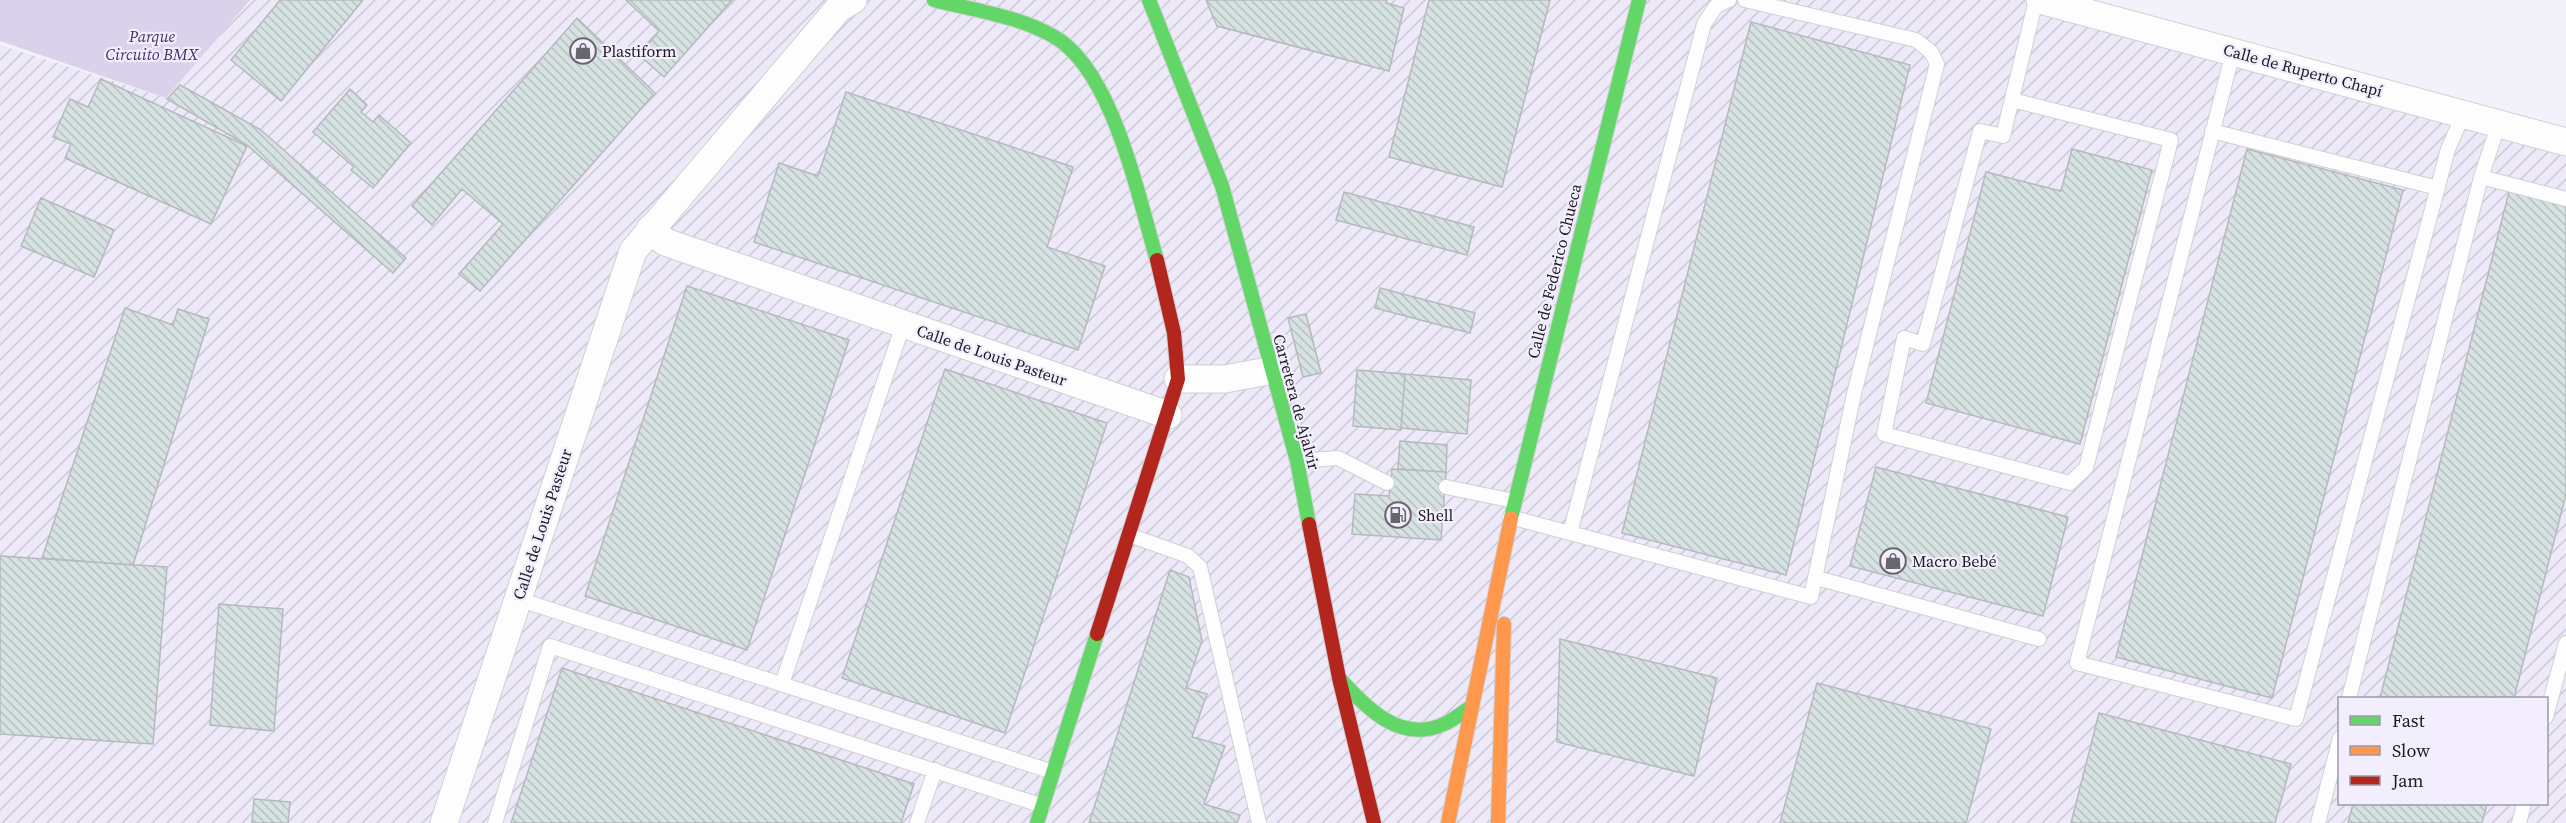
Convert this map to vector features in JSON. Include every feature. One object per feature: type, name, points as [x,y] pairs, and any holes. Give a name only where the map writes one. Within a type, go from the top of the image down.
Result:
[{"type":"street","name":"Calle de Louis Pasteur","points":[[444,823],[633,251],[838,9],[853,0]]},
{"type":"street","points":[[934,0],[1032,27],[1058,38],[1082,63],[1104,97],[1164,284],[1178,350],[1179,379],[1037,823]]},
{"type":"street","name":"Carretera de Ajalvir","points":[[1149,0],[1222,186],[1273,370],[1297,461],[1339,678],[1374,823]]},
{"type":"street","name":"Calle de Federico Chueca","points":[[1505,550],[1510,517],[1639,0]]},
{"type":"street","name":"Calle de Ruperto Chapí","points":[[2040,0],[2566,142]]},
{"type":"street","name":"Calle de Louis Pasteur","points":[[650,230],[665,242],[1168,415]]},
{"type":"street","points":[[1179,379],[1225,379],[1273,370]]},
{"type":"street","points":[[1448,823],[1505,550]]},
{"type":"street","points":[[1498,823],[1505,550]]},
{"type":"street","points":[[1339,678],[1368,709],[1390,724],[1413,732],[1439,727],[1472,706]]},
{"type":"lane","points":[[1570,533],[1704,24],[1716,6],[1729,0]]},
{"type":"lane","points":[[1510,517],[1811,597],[1817,578],[1854,394],[1937,64],[1931,52],[1916,40],[1745,0]]},
{"type":"lane","points":[[2012,100],[2171,140],[2086,468],[2070,483],[1884,434],[1904,338],[1923,344],[1980,131],[2003,136],[2036,0]]},
{"type":"lane","points":[[2233,52],[2077,663],[2296,719],[2448,149],[2464,114]]},
{"type":"lane","points":[[2350,697],[2481,177],[2499,123]]},
{"type":"lane","points":[[2212,131],[2438,188]]},
{"type":"lane","points":[[2481,177],[2566,198]]},
{"type":"lane","points":[[782,684],[903,325]]},
{"type":"lane","points":[[1297,461],[1338,458],[1388,483]]},
{"type":"lane","points":[[1446,487],[1514,501]]},
{"type":"lane","points":[[1130,535],[1188,556],[1200,567],[1259,823]]},
{"type":"lane","points":[[1817,578],[2039,639]]},
{"type":"lane","points":[[518,599],[1053,772]]},
{"type":"lane","points":[[2548,713],[2566,643]]},
{"type":"lane","points":[[495,823],[550,646],[1042,806]]},
{"type":"lane","points":[[2318,823],[2338,746]]},
{"type":"lane","points":[[917,823],[935,770]]},
{"type":"lane","points":[[2519,823],[2524,805]]},
{"type":"shaded area","points":[[250,0],[2040,0],[2566,142],[2566,823],[0,823],[0,45],[166,98]]},
{"type":"green space","name":"Parque Circuito BMX","points":[[0,0],[250,0],[166,98],[0,41]]},
{"type":"building","points":[[280,0],[363,0],[281,101],[231,60]]},
{"type":"building","points":[[626,0],[732,0],[664,77],[639,55],[659,31]]},
{"type":"building","points":[[1206,0],[1387,0],[1386,3],[1404,8],[1389,71],[1217,26]]},
{"type":"building","points":[[1429,0],[1550,0],[1502,187],[1389,157]]},
{"type":"building","points":[[577,18],[655,93],[480,291],[459,274],[503,224],[462,189],[432,225],[412,206]]},
{"type":"building","points":[[1751,22],[1910,65],[1786,575],[1622,533]]},
{"type":"building","points":[[101,79],[247,146],[211,224],[65,158],[71,144],[53,137],[70,99],[88,107]]},
{"type":"building","points":[[180,85],[261,130],[406,258],[393,273],[247,145],[167,99]]},
{"type":"building","points":[[350,89],[367,105],[361,112],[373,122],[379,115],[411,143],[373,188],[351,170],[354,167],[313,132]]},
{"type":"building","points":[[846,92],[1073,167],[1047,247],[1105,266],[1078,350],[754,242],[779,163],[818,176]]},
{"type":"building","points":[[2072,149],[2152,170],[2080,444],[1926,403],[1986,172],[2061,191]]},
{"type":"building","points":[[2247,149],[2403,190],[2272,698],[2116,657]]},
{"type":"building","points":[[2510,188],[2566,202],[2566,494],[2514,697],[2380,697]]},
{"type":"building","points":[[1344,192],[1474,227],[1467,255],[1336,220]]},
{"type":"building","points":[[41,198],[114,230],[94,277],[21,246]]},
{"type":"building","points":[[687,286],[849,340],[747,650],[585,596]]},
{"type":"building","points":[[1380,288],[1475,313],[1470,333],[1375,308]]},
{"type":"building","points":[[125,308],[173,325],[178,309],[209,319],[133,565],[42,558]]},
{"type":"building","points":[[1306,314],[1321,373],[1303,377],[1288,318]]},
{"type":"building","points":[[945,369],[1107,423],[1005,733],[842,678]]},
{"type":"building","points":[[1357,370],[1405,374],[1401,430],[1353,426]]},
{"type":"building","points":[[1405,374],[1471,380],[1467,434],[1401,428]]},
{"type":"building","points":[[1400,441],[1447,445],[1446,472],[1398,469]]},
{"type":"building","points":[[1876,467],[2068,517],[2043,616],[1850,566]]},
{"type":"building","name":"Shell","points":[[1392,469],[1446,472],[1441,540],[1352,534],[1355,494],[1389,496]]},
{"type":"building","points":[[0,556],[167,567],[153,744],[0,734]]},
{"type":"building","points":[[1170,570],[1189,577],[1202,641],[1186,688],[1207,694],[1192,737],[1225,746],[1204,804],[1240,815],[1237,823],[1089,823]]},
{"type":"building","points":[[219,604],[283,609],[274,731],[210,725]]},
{"type":"building","points":[[1560,639],[1717,678],[1694,776],[1557,742]]},
{"type":"building","points":[[562,668],[914,784],[901,823],[511,823]]},
{"type":"building","points":[[1817,683],[1991,729],[1966,823],[1780,823]]},
{"type":"building","points":[[2099,713],[2291,764],[2275,823],[2071,823]]},
{"type":"building","points":[[254,799],[290,802],[288,823],[252,823]]},
{"type":"building","points":[[2353,805],[2487,805],[2482,823],[2348,823]]},
{"type":"traffic: fast","points":[[934,0],[1025,23],[1053,36],[1074,53],[1092,76],[1120,137],[1132,170],[1157,260]]},
{"type":"traffic: fast","points":[[1149,0],[1222,186],[1297,461],[1309,524]]},
{"type":"traffic: fast","points":[[1511,518],[1639,0]]},
{"type":"traffic: fast","points":[[1037,823],[1097,634]]},
{"type":"traffic: fast","points":[[1340,679],[1361,701],[1386,720],[1413,729],[1428,729],[1444,724],[1472,706]]},
{"type":"traffic: slow","points":[[1448,823],[1511,518]]},
{"type":"traffic: slow","points":[[1498,823],[1504,624]]},
{"type":"traffic: jam","points":[[1097,634],[1178,379],[1174,333],[1157,260]]},
{"type":"traffic: jam","points":[[1309,524],[1339,678],[1374,823]]},
{"type":"place","name":"Plastiform","points":[[583,51]]},
{"type":"place","name":"Shell","points":[[1398,515]]},
{"type":"place","name":"Macro Bebé","points":[[1893,561]]}]
